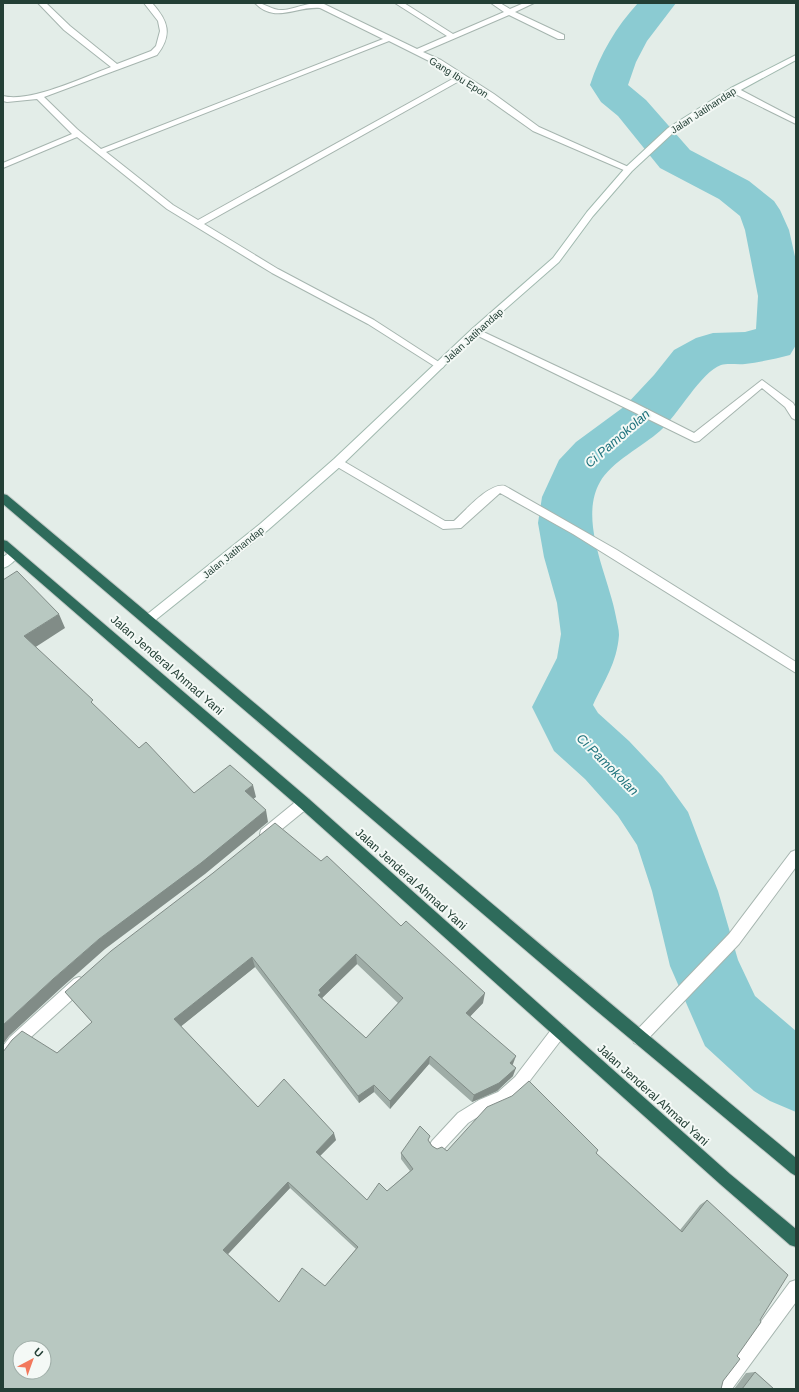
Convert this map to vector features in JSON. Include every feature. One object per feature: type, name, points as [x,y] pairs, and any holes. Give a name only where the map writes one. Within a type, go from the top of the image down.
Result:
[{"type":"highway","name":"Jalan Jenderal Ahmad Yani","points":[[3,498],[149,619],[639,1038],[796,1168]]},
{"type":"highway","name":"Jalan Jenderal Ahmad Yani","points":[[3,544],[304,803],[559,1032],[725,1179],[796,1239]]},
{"type":"street","points":[[42,3],[66,28],[116,68]]},
{"type":"street","points":[[3,98],[7,100],[39,96],[149,56],[162,44],[161,18],[148,3]]},
{"type":"street","name":"Gang Ibu Epon","points":[[259,3],[266,10],[284,13],[311,5],[321,6],[418,51],[461,77],[536,129],[630,169]]},
{"type":"street","points":[[399,3],[452,36]]},
{"type":"street","points":[[495,3],[509,12],[561,37]]},
{"type":"street","points":[[418,51],[530,3]]},
{"type":"street","points":[[100,152],[391,38]]},
{"type":"street","name":"Jalan Jatihandap","points":[[149,619],[264,527],[338,462],[474,331],[556,260],[590,214],[630,169],[671,130],[734,90],[796,57]]},
{"type":"street","points":[[197,224],[461,77]]},
{"type":"street","points":[[734,90],[796,122]]},
{"type":"street","points":[[39,96],[78,134],[170,207],[275,270],[371,322],[439,366]]},
{"type":"street","points":[[3,166],[78,134]]},
{"type":"street","points":[[474,331],[662,420],[695,438],[762,383],[789,405],[796,416]]},
{"type":"street","points":[[338,462],[443,525],[457,525],[494,491],[501,489],[545,511],[586,535],[796,668]]},
{"type":"street","points":[[3,564],[15,553]]},
{"type":"street","points":[[257,841],[304,803]]},
{"type":"street","points":[[639,1038],[734,939],[796,856]]},
{"type":"street","points":[[3,1058],[15,1042],[88,976]]},
{"type":"street","points":[[437,1146],[463,1118],[484,1105],[503,1097],[520,1082],[559,1032]]},
{"type":"street","points":[[722,1389],[796,1288]]},
{"type":"building","points":[[17,571],[59,614],[24,636],[93,700],[91,702],[139,748],[146,742],[194,793],[230,765],[253,785],[245,791],[266,810],[201,863],[99,939],[3,1025],[3,580]]},
{"type":"building","points":[[275,823],[321,861],[327,856],[401,926],[406,921],[485,993],[466,1013],[516,1056],[510,1063],[516,1068],[499,1083],[474,1095],[430,1056],[390,1101],[374,1085],[358,1096],[252,957],[174,1019],[258,1107],[284,1079],[334,1133],[316,1152],[367,1200],[379,1183],[387,1191],[413,1169],[401,1153],[420,1126],[430,1136],[428,1140],[432,1146],[437,1149],[442,1147],[447,1151],[487,1107],[512,1096],[529,1081],[598,1150],[596,1153],[682,1232],[707,1200],[788,1275],[760,1320],[761,1322],[737,1356],[740,1359],[723,1381],[721,1389],[3,1389],[3,1052],[12,1040],[22,1031],[57,1053],[92,1022],[65,992],[111,951],[213,873]],"holes":[[[356,954],[403,998],[366,1038],[318,995],[321,993],[319,990]],[[288,1182],[358,1247],[325,1286],[302,1268],[279,1302],[223,1250]]]},
{"type":"building","points":[[755,1372],[774,1389],[742,1389]]},
{"type":"waterway","name":"Ci Pamokolan","points":[[658,3],[635,30],[622,51],[612,73],[609,85],[615,94],[632,108],[675,159],[734,190],[759,210],[767,230],[781,296],[780,329],[773,344],[745,348],[713,349],[691,361],[671,387],[643,418],[594,455],[577,473],[568,497],[565,523],[572,557],[585,603],[590,634],[585,663],[574,681],[562,707],[576,732],[607,760],[640,796],[665,833],[685,891],[705,966],[730,1021],[780,1065],[796,1075]]}]
